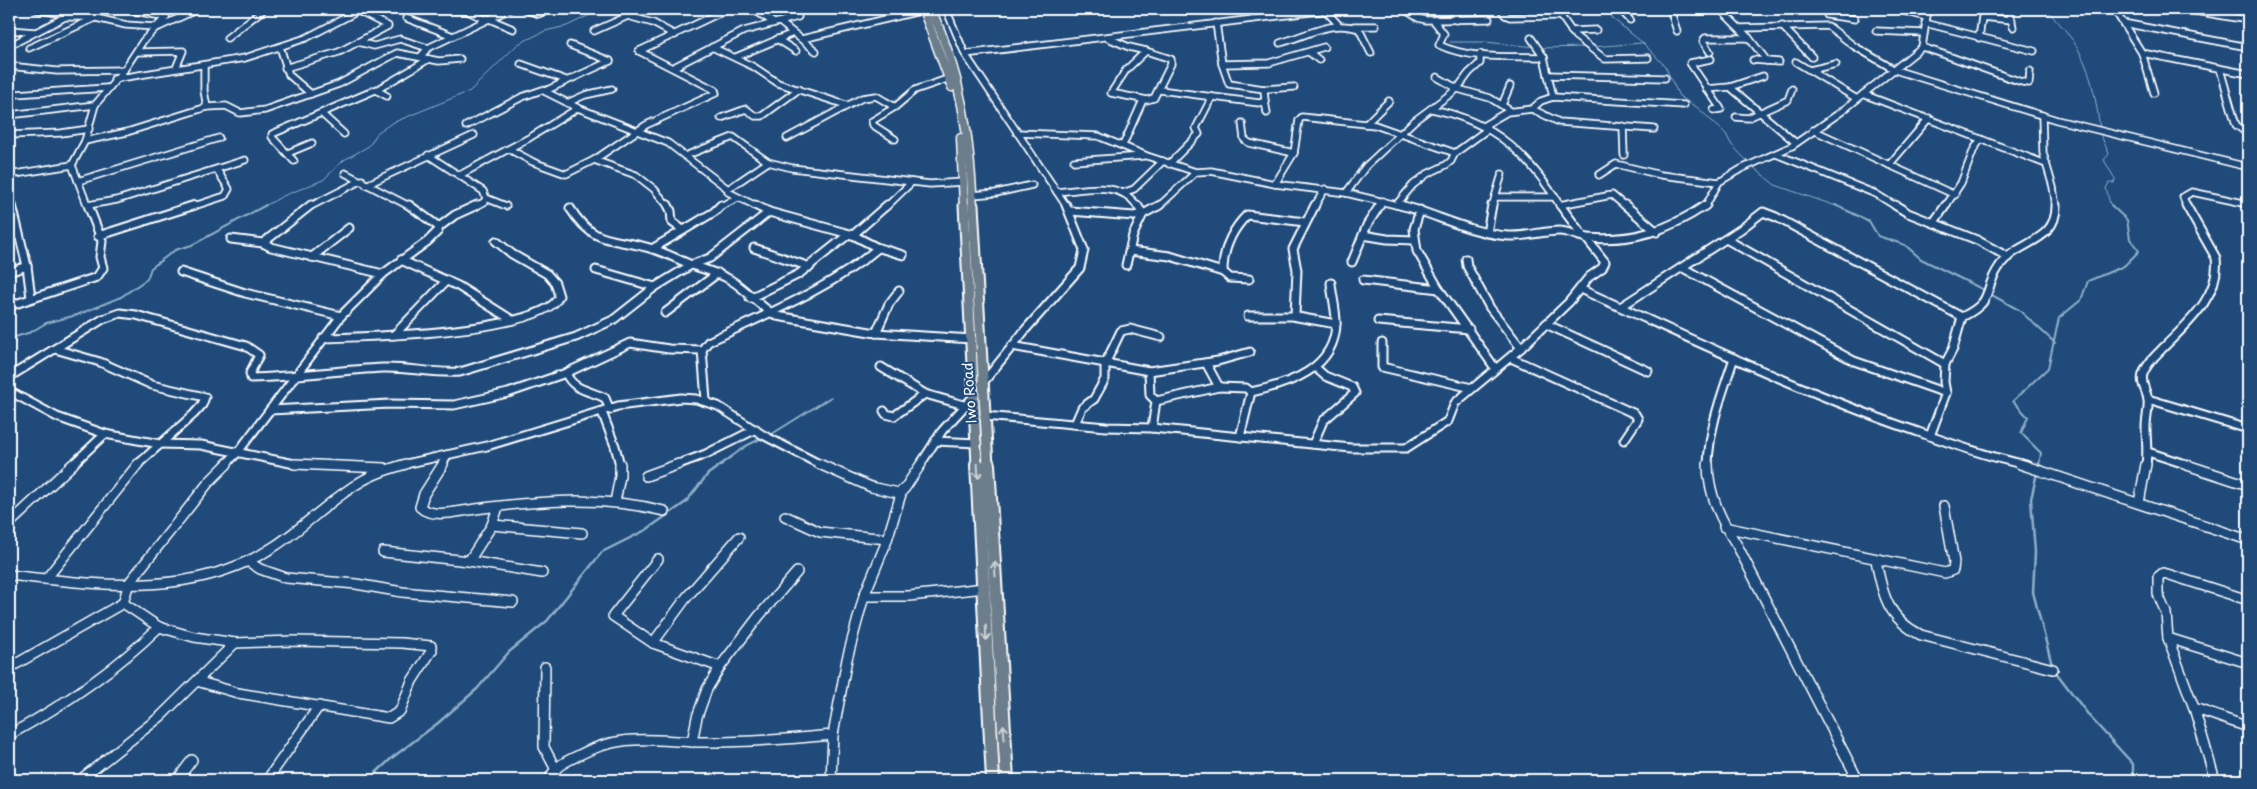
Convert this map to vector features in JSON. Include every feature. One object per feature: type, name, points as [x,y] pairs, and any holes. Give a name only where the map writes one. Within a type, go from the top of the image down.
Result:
[{"type":"main road","name":"Iwo Road","points":[[926,9],[950,78],[959,120],[971,237],[982,384],[1007,780]]},
{"type":"main road","name":"Iwo Road","points":[[926,9],[947,47],[961,94],[968,142],[972,195],[972,339],[993,780]]},
{"type":"street","points":[[36,9],[70,16],[94,17],[126,25],[154,28],[198,9]]},
{"type":"street","points":[[29,48],[94,17],[106,9]]},
{"type":"street","points":[[9,306],[97,277],[103,268],[100,257],[102,241],[98,236],[95,221],[72,165],[90,129],[96,105],[154,28],[166,17],[159,14],[125,9]]},
{"type":"street","points":[[159,14],[172,9]]},
{"type":"street","points":[[227,38],[264,9]]},
{"type":"street","points":[[285,68],[329,56],[389,26],[351,9]]},
{"type":"street","points":[[114,79],[244,58],[306,38],[358,11],[367,9]]},
{"type":"street","points":[[440,9],[464,10],[513,28]]},
{"type":"street","points":[[294,161],[272,137],[272,134],[376,90],[424,59],[428,48],[510,9]]},
{"type":"street","points":[[525,9],[538,14],[551,9]]},
{"type":"street","points":[[594,31],[646,9]]},
{"type":"street","points":[[509,149],[533,162],[565,174],[594,160],[638,130],[674,111],[716,93],[715,90],[702,82],[638,52],[728,9]]},
{"type":"street","points":[[753,9],[778,23],[816,50]]},
{"type":"street","points":[[674,68],[744,31],[798,16],[786,9]]},
{"type":"street","points":[[802,40],[926,9]]},
{"type":"street","points":[[946,9],[965,54],[1070,211],[1084,250],[1080,268],[1074,277],[1012,346],[982,384]]},
{"type":"street","points":[[1278,9],[1284,15]]},
{"type":"street","points":[[965,54],[1336,9]]},
{"type":"street","points":[[1404,9],[1422,20],[1488,20]]},
{"type":"street","points":[[1454,9],[1456,20]]},
{"type":"street","points":[[1501,9],[1504,15],[1510,17],[1562,16]]},
{"type":"street","points":[[1556,9],[1571,31],[1588,47],[1608,60],[1648,58]]},
{"type":"street","points":[[1620,9],[1630,20]]},
{"type":"street","points":[[1678,31],[1669,9],[1700,11],[1735,9]]},
{"type":"street","points":[[1720,9],[1740,28],[1767,61]]},
{"type":"street","points":[[1824,9],[1827,15],[1828,26]]},
{"type":"street","points":[[1896,9],[1979,38],[2034,51]]},
{"type":"street","points":[[1018,133],[1091,134],[1147,156],[1196,172],[1211,171],[1275,184],[1346,192],[1420,210],[1487,233],[1511,236],[1560,231],[1585,237],[1621,239],[1657,232],[1672,226],[1707,205],[1720,182],[1796,143],[1841,112],[1896,70],[1922,47],[1928,9]]},
{"type":"street","points":[[2009,9],[2013,27]]},
{"type":"street","points":[[2114,9],[2142,53],[2154,93]]},
{"type":"street","points":[[2184,9],[2248,20]]},
{"type":"street","points":[[1325,10],[1338,24]]},
{"type":"street","points":[[1827,15],[1855,19]]},
{"type":"street","points":[[9,46],[70,16]]},
{"type":"street","points":[[628,16],[654,24],[675,35]]},
{"type":"street","points":[[1979,38],[1982,17],[2012,20]]},
{"type":"street","points":[[406,18],[452,36]]},
{"type":"street","points":[[1434,20],[1443,33],[1439,42],[1441,46],[1457,52],[1544,57]]},
{"type":"street","points":[[1216,23],[1221,41],[1222,64],[1229,84],[1264,89],[1294,87]]},
{"type":"street","points":[[2124,23],[2248,47]]},
{"type":"street","points":[[1280,43],[1338,24],[1356,28],[1362,32],[1371,52]]},
{"type":"street","points":[[1350,27],[1376,26]]},
{"type":"street","points":[[1782,26],[1812,57]]},
{"type":"street","points":[[1740,28],[1828,26],[1854,46],[1896,70],[2042,115],[2173,150],[2248,167]]},
{"type":"street","points":[[9,30],[35,32]]},
{"type":"street","points":[[1571,31],[1596,30]]},
{"type":"street","points":[[1876,31],[1924,34]]},
{"type":"street","points":[[736,57],[793,33]]},
{"type":"street","points":[[1106,38],[1171,59],[1172,64],[1160,90],[1154,98],[1143,100],[1119,96],[1111,93],[1136,59],[1146,52]]},
{"type":"street","points":[[1531,38],[1544,57],[1553,97]]},
{"type":"street","points":[[1710,52],[1703,42],[1705,38],[1749,38]]},
{"type":"street","points":[[358,42],[374,46],[400,39],[428,48]]},
{"type":"street","points":[[777,39],[796,52]]},
{"type":"street","points":[[545,91],[610,61],[592,52],[570,45]]},
{"type":"street","points":[[280,47],[285,56],[285,68],[292,78],[311,94]]},
{"type":"street","points":[[712,47],[736,57],[778,83],[846,105]]},
{"type":"street","points":[[1222,64],[1268,63],[1324,47]]},
{"type":"street","points":[[1922,47],[1967,61],[1980,68],[2022,82],[2029,82],[2030,71]]},
{"type":"street","points":[[137,52],[183,51],[183,55],[176,68]]},
{"type":"street","points":[[1309,52],[1318,60]]},
{"type":"street","points":[[85,141],[142,128],[207,107],[220,105],[231,107],[240,113],[252,113],[339,84],[391,55],[402,53],[424,59],[442,61],[460,59]]},
{"type":"street","points":[[2142,53],[2248,74]]},
{"type":"street","points":[[1346,192],[1366,166],[1400,133],[1457,89],[1469,73],[1480,63],[1480,54]]},
{"type":"street","points":[[1711,59],[1690,63],[1721,109],[1714,110]]},
{"type":"street","points":[[1754,60],[1779,62]]},
{"type":"street","points":[[1796,62],[1857,99]]},
{"type":"street","points":[[521,64],[566,80]]},
{"type":"street","points":[[1810,70],[1836,64]]},
{"type":"street","points":[[204,65],[204,91],[207,107]]},
{"type":"street","points":[[10,67],[57,71],[124,70]]},
{"type":"street","points":[[2220,69],[2236,125],[2248,134]]},
{"type":"street","points":[[1548,75],[1665,78]]},
{"type":"street","points":[[1706,89],[1730,87],[1763,76]]},
{"type":"street","points":[[1437,77],[1457,89],[1491,99],[1507,110]]},
{"type":"street","points":[[895,139],[871,123],[895,107],[915,90],[950,78]]},
{"type":"street","points":[[1507,110],[1510,86]]},
{"type":"street","points":[[1730,87],[1796,143]]},
{"type":"street","points":[[15,94],[107,88]]},
{"type":"street","points":[[567,103],[612,89]]},
{"type":"street","points":[[721,118],[746,109],[755,116],[762,116],[799,89]]},
{"type":"street","points":[[1264,89],[1267,113]]},
{"type":"street","points":[[1736,118],[1748,118],[1788,100],[1792,89]]},
{"type":"street","points":[[376,90],[387,96]]},
{"type":"street","points":[[466,126],[537,90],[545,91],[578,108],[668,143],[738,198],[769,212],[851,235],[878,248],[903,255]]},
{"type":"street","points":[[1160,90],[1254,102],[1265,101]]},
{"type":"street","points":[[1863,94],[2046,164]]},
{"type":"street","points":[[787,138],[846,105],[873,96],[895,107]]},
{"type":"street","points":[[1056,192],[1111,189],[1125,192],[1134,189],[1199,134],[1196,128],[1212,97]]},
{"type":"street","points":[[1532,109],[1541,101],[1553,97],[1684,105]]},
{"type":"street","points":[[1123,145],[1143,100]]},
{"type":"street","points":[[1366,124],[1389,101]]},
{"type":"street","points":[[9,115],[96,105]]},
{"type":"street","points":[[460,175],[509,149],[578,108]]},
{"type":"street","points":[[984,416],[1152,428],[1351,448],[1406,448],[1448,421],[1455,403],[1496,368],[1511,358],[1546,324],[1589,277],[1605,264],[1585,237],[1564,214],[1556,197],[1518,148],[1485,127],[1459,115],[1432,109]]},
{"type":"street","points":[[1396,204],[1413,185],[1427,174],[1446,165],[1455,154],[1507,110],[1532,109],[1546,118],[1559,122],[1654,129]]},
{"type":"street","points":[[322,114],[344,134]]},
{"type":"street","points":[[1930,436],[1946,393],[1944,382],[1945,364],[1953,349],[1962,317],[1986,303],[1999,267],[2014,250],[2040,238],[2056,218],[2056,203],[2042,148],[2042,115]]},
{"type":"street","points":[[1275,184],[1294,153],[1300,117],[1366,124],[1400,133],[1455,154]]},
{"type":"street","points":[[1542,125],[1546,118]]},
{"type":"street","points":[[1889,165],[1929,118]]},
{"type":"street","points":[[1242,123],[1244,139],[1249,142],[1294,153]]},
{"type":"street","points":[[1623,126],[1624,155]]},
{"type":"street","points":[[9,135],[61,133],[90,129]]},
{"type":"street","points":[[1813,130],[1956,193]]},
{"type":"street","points":[[264,243],[300,213],[364,182],[474,135]]},
{"type":"street","points":[[685,156],[733,137],[768,162],[815,172],[912,182],[950,184],[964,182]]},
{"type":"street","points":[[78,181],[219,138]]},
{"type":"street","points":[[1934,222],[1956,193],[1977,142],[1981,139]]},
{"type":"street","points":[[288,153],[312,143]]},
{"type":"street","points":[[1776,154],[1876,194],[1908,214],[1934,222],[2008,257]]},
{"type":"street","points":[[428,155],[483,192],[486,198],[506,206]]},
{"type":"street","points":[[1074,161],[1147,156]]},
{"type":"street","points":[[88,204],[117,200],[245,160]]},
{"type":"street","points":[[594,160],[609,168],[633,173],[641,178],[668,206],[672,212],[672,222],[683,230]]},
{"type":"street","points":[[728,189],[768,162]]},
{"type":"street","points":[[1599,175],[1616,164],[1661,175],[1720,182]]},
{"type":"street","points":[[9,175],[72,165]]},
{"type":"street","points":[[98,236],[225,196],[229,189],[217,170]]},
{"type":"street","points":[[1070,211],[1134,216],[1143,214],[1167,199],[1196,172]]},
{"type":"street","points":[[345,173],[414,208],[439,227]]},
{"type":"street","points":[[1487,233],[1491,208],[1502,174]]},
{"type":"street","points":[[750,298],[810,267],[865,226],[912,182]]},
{"type":"street","points":[[972,195],[996,193],[1032,185]]},
{"type":"street","points":[[1295,315],[1297,270],[1293,249],[1305,222],[1324,189]]},
{"type":"street","points":[[1125,192],[1143,214]]},
{"type":"street","points":[[2139,503],[2148,452],[2146,428],[2148,399],[2143,386],[2144,375],[2151,360],[2194,316],[2211,291],[2217,266],[2216,258],[2184,202],[2183,196],[2192,192],[2248,204]]},
{"type":"street","points":[[1559,205],[1612,195],[1657,232]]},
{"type":"street","points":[[1495,197],[1556,197]]},
{"type":"street","points":[[9,668],[123,602],[129,583],[209,482],[238,452],[341,316],[383,274],[428,241],[438,231],[439,227],[455,216],[482,204],[486,198]]},
{"type":"street","points":[[652,249],[714,212],[722,204],[738,198]]},
{"type":"street","points":[[11,200],[27,266],[32,298]]},
{"type":"street","points":[[1352,262],[1367,225],[1383,201]]},
{"type":"street","points":[[570,208],[581,226],[594,235],[604,239],[652,249],[691,265],[718,273],[739,285],[750,298],[768,313],[790,319],[876,333],[972,339]]},
{"type":"street","points":[[1420,210],[1414,229],[1417,251],[1439,289],[1496,368]]},
{"type":"street","points":[[9,377],[103,319],[120,313],[136,315],[246,346],[259,355],[250,373],[251,378],[294,377],[384,368],[446,373],[460,372],[576,337],[613,320],[655,288],[691,265],[710,258],[769,212]]},
{"type":"street","points":[[1622,306],[1646,289],[1683,268],[1763,212],[1962,317]]},
{"type":"street","points":[[1126,265],[1133,235],[1143,214]]},
{"type":"street","points":[[1224,272],[1223,259],[1227,244],[1247,214],[1305,222]]},
{"type":"street","points":[[312,257],[349,228]]},
{"type":"street","points":[[9,236],[19,233]]},
{"type":"street","points":[[1363,235],[1387,239],[1415,240]]},
{"type":"street","points":[[231,239],[264,243],[383,274]]},
{"type":"street","points":[[1726,239],[1945,364]]},
{"type":"street","points":[[323,338],[453,332],[512,320],[552,306],[558,300],[558,289],[548,275],[538,266],[518,257],[496,241]]},
{"type":"street","points":[[754,248],[810,267]]},
{"type":"street","points":[[706,400],[702,350],[708,342],[720,334],[735,330],[830,282],[863,261],[878,248]]},
{"type":"street","points":[[1130,250],[1170,256],[1224,272],[1230,278],[1250,279]]},
{"type":"street","points":[[1996,250],[2014,250]]},
{"type":"street","points":[[1466,259],[1467,266],[1490,308],[1521,348]]},
{"type":"street","points":[[401,260],[428,270],[447,280],[512,320]]},
{"type":"street","points":[[9,272],[27,266]]},
{"type":"street","points":[[1683,268],[1854,361],[1946,393]]},
{"type":"street","points":[[596,270],[655,288]]},
{"type":"street","points":[[181,272],[254,295],[341,316]]},
{"type":"street","points":[[665,312],[718,273]]},
{"type":"street","points":[[394,335],[447,280]]},
{"type":"street","points":[[1363,280],[1439,289]]},
{"type":"street","points":[[1251,392],[1291,382],[1316,368],[1330,350],[1336,324],[1331,283]]},
{"type":"street","points":[[1580,288],[1734,358],[1858,410],[1989,457],[2030,466],[2248,540]]},
{"type":"street","points":[[876,333],[890,304],[900,292]]},
{"type":"street","points":[[1248,316],[1269,314],[1295,315],[1336,324]]},
{"type":"street","points":[[1378,322],[1469,329]]},
{"type":"street","points":[[1546,324],[1648,370]]},
{"type":"street","points":[[1075,424],[1082,408],[1094,399],[1105,379],[1105,364],[1124,329],[1161,337]]},
{"type":"street","points":[[270,410],[390,404],[454,405],[508,393],[566,373],[630,343],[669,349],[702,350]]},
{"type":"street","points":[[1382,343],[1382,367],[1472,388]]},
{"type":"street","points":[[1012,346],[1148,371],[1206,363],[1250,352]]},
{"type":"street","points":[[46,579],[121,483],[160,444],[194,414],[202,405],[205,397],[202,394],[152,385],[100,362],[55,349]]},
{"type":"street","points":[[1511,358],[1635,414],[1638,419],[1624,440]]},
{"type":"street","points":[[1734,358],[1721,393],[1706,452],[1708,478],[1724,527],[1738,547],[1858,780]]},
{"type":"street","points":[[1206,363],[1219,387]]},
{"type":"street","points":[[881,367],[925,394],[964,405]]},
{"type":"street","points":[[1313,444],[1323,421],[1355,393],[1352,386],[1324,376],[1316,368]]},
{"type":"street","points":[[1148,371],[1150,395],[1156,401]]},
{"type":"street","points":[[566,373],[572,385],[605,398],[606,411],[621,464],[620,486],[615,502]]},
{"type":"street","points":[[1156,401],[1173,395],[1195,394],[1219,387],[1246,388],[1251,392]]},
{"type":"street","points":[[9,391],[57,416],[105,434],[160,444],[201,445],[295,464],[389,469]]},
{"type":"street","points":[[1240,437],[1251,392]]},
{"type":"street","points":[[884,411],[886,414],[894,416],[925,394]]},
{"type":"street","points":[[831,780],[834,735],[847,660],[864,596],[887,539],[902,491],[935,441],[964,405],[975,395]]},
{"type":"street","points":[[9,575],[46,579],[129,583],[174,582],[196,579],[249,562],[286,539],[358,483],[389,469],[530,434],[630,404],[667,398],[706,400],[720,405],[759,432],[860,483],[894,493],[902,491]]},
{"type":"street","points":[[2148,399],[2248,429]]},
{"type":"street","points":[[1152,428],[1156,401]]},
{"type":"street","points":[[646,476],[759,432]]},
{"type":"street","points":[[10,523],[105,434]]},
{"type":"street","points":[[935,441],[977,443]]},
{"type":"street","points":[[2148,452],[2248,486]]},
{"type":"street","points":[[447,455],[442,468],[422,499],[420,507],[423,510],[451,511],[539,504],[615,502],[642,504],[664,510]]},
{"type":"street","points":[[1724,527],[1939,573],[1950,572],[1954,562],[1944,506]]},
{"type":"street","points":[[469,561],[492,524],[498,507]]},
{"type":"street","points":[[785,516],[820,532],[887,539]]},
{"type":"street","points":[[492,524],[582,533]]},
{"type":"street","points":[[653,643],[686,598],[739,537]]},
{"type":"street","points":[[383,552],[469,561],[542,573]]},
{"type":"street","points":[[658,559],[612,616],[653,643],[720,667]]},
{"type":"street","points":[[1876,560],[1886,604],[1907,629],[1921,635],[2053,669]]},
{"type":"street","points":[[249,562],[263,573],[325,583],[356,584],[403,592],[481,597],[513,602]]},
{"type":"street","points":[[692,742],[697,717],[707,689],[720,667],[759,616],[797,572]]},
{"type":"street","points":[[2215,780],[2181,668],[2168,638],[2166,613],[2158,594],[2159,575],[2163,573],[2175,575],[2248,600]]},
{"type":"street","points":[[864,596],[900,598],[985,588]]},
{"type":"street","points":[[123,602],[159,627],[194,637],[235,643],[292,641],[402,643],[431,646],[432,650],[412,681],[400,711],[394,717],[389,718],[238,693],[200,682]]},
{"type":"street","points":[[9,735],[81,694],[119,665],[159,627]]},
{"type":"street","points":[[2168,638],[2248,663]]},
{"type":"street","points":[[80,780],[148,728],[200,682],[235,643]]},
{"type":"street","points":[[545,667],[544,748],[555,768]]},
{"type":"street","points":[[267,780],[319,706]]},
{"type":"street","points":[[2194,708],[2248,727]]},
{"type":"street","points":[[549,780],[555,768],[586,751],[617,740],[634,737],[692,742],[790,740],[834,735]]},
{"type":"street","points":[[177,780],[192,760]]},
{"type":"waterway","points":[[263,207],[283,196],[323,180],[344,160],[369,146],[378,132],[392,123],[470,91],[518,44],[545,31],[567,26],[602,9]]},
{"type":"waterway","points":[[1608,9],[1613,19],[1643,43],[1665,66],[1679,96],[1698,108],[1726,134],[1731,144],[1749,163]]},
{"type":"waterway","points":[[2045,9],[2059,22],[2078,49],[2085,63],[2094,93],[2100,129]]},
{"type":"waterway","points":[[1450,42],[1485,42],[1535,47]]},
{"type":"waterway","points":[[1592,47],[1642,43]]},
{"type":"waterway","points":[[1540,48],[1588,47]]},
{"type":"waterway","points":[[2100,133],[2109,154],[2104,160],[2115,179],[2114,183],[2109,183],[2106,188],[2111,205]]},
{"type":"waterway","points":[[1752,166],[1775,185],[1839,207]]},
{"type":"waterway","points":[[9,339],[31,332],[46,323],[77,315],[121,297],[147,279],[151,268],[175,250],[192,245],[266,205]]},
{"type":"waterway","points":[[1835,205],[1869,221],[1878,236],[1905,245],[1921,259],[1986,291]]},
{"type":"waterway","points":[[2054,342],[2059,318],[2081,300],[2088,281],[2124,266],[2139,251],[2130,239],[2127,220],[2111,205]]},
{"type":"waterway","points":[[1990,294],[2019,310],[2054,342]]},
{"type":"waterway","points":[[2039,465],[2041,453],[2021,433],[2028,417],[2013,401],[2048,368],[2054,342]]},
{"type":"waterway","points":[[772,434],[831,397]]},
{"type":"waterway","points":[[720,465],[746,446],[762,438]]},
{"type":"waterway","points":[[368,780],[393,757],[438,723],[477,689],[509,652],[547,621],[602,552],[646,530],[686,502],[708,474],[722,464]]},
{"type":"waterway","points":[[2038,468],[2039,464]]},
{"type":"waterway","points":[[2037,473],[2031,499],[2035,552],[2033,592],[2052,665]]},
{"type":"waterway","points":[[2055,671],[2090,717],[2133,764],[2133,780]]}]
